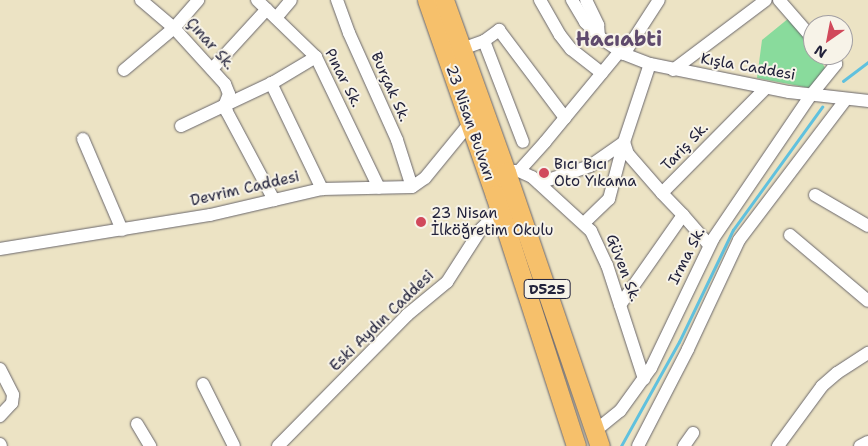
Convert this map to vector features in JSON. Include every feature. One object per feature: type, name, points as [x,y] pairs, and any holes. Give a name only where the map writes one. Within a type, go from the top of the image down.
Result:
[{"type":"highway","name":"23 Nisan Bulvarı","points":[[440,0],[512,172],[597,439]]},
{"type":"highway","name":"23 Nisan Bulvarı","points":[[440,0],[470,123],[502,215],[576,446]]},
{"type":"street","name":"Çınar Sk.","points":[[141,0],[174,28],[212,69],[228,90],[225,105],[226,112],[274,200]]},
{"type":"street","points":[[124,70],[174,28],[198,0]]},
{"type":"street","name":"Pınar Sk.","points":[[257,0],[316,57],[379,188]]},
{"type":"street","points":[[212,69],[271,13],[291,0]]},
{"type":"street","name":"Burçak Sk.","points":[[337,0],[352,41],[397,140],[412,187]]},
{"type":"street","points":[[540,0],[560,35],[571,49],[602,73]]},
{"type":"street","name":"Kışla Caddesi","points":[[572,0],[585,22],[599,37],[622,52],[650,64],[766,88],[868,101]]},
{"type":"street","points":[[586,0],[594,14],[599,37]]},
{"type":"street","points":[[512,172],[565,118],[622,52],[658,0]]},
{"type":"street","points":[[673,70],[766,0]]},
{"type":"street","points":[[779,0],[803,28]]},
{"type":"street","points":[[462,49],[484,41],[499,30],[565,118]]},
{"type":"street","points":[[484,41],[523,142]]},
{"type":"street","points":[[700,50],[700,75]]},
{"type":"street","points":[[181,126],[271,83],[316,57]]},
{"type":"street","points":[[584,223],[609,199],[624,142],[650,64]]},
{"type":"street","name":"Irma Sk.","points":[[597,439],[644,379],[667,337],[709,245],[811,95],[835,65]]},
{"type":"street","points":[[271,83],[322,189]]},
{"type":"street","name":"Tariş Sk.","points":[[709,245],[662,193],[766,88]]},
{"type":"street","points":[[638,446],[688,349],[739,240],[846,99]]},
{"type":"street","points":[[412,187],[425,178],[470,123]]},
{"type":"street","points":[[83,139],[122,230]]},
{"type":"street","points":[[539,183],[590,166],[624,142]]},
{"type":"street","points":[[624,142],[628,154],[662,193]]},
{"type":"street","name":"Güven Sk.","points":[[512,172],[527,174],[584,223],[601,251],[644,379]]},
{"type":"street","name":"Devrim Caddesi","points":[[0,249],[210,216],[322,189],[412,187]]},
{"type":"street","points":[[815,195],[868,226]]},
{"type":"street","name":"Eski Aydın Caddesi","points":[[278,446],[407,315],[447,282],[481,229],[490,220],[502,215]]},
{"type":"street","points":[[620,306],[683,215]]},
{"type":"street","points":[[790,235],[868,301]]},
{"type":"street","points":[[778,446],[822,386],[837,373],[868,353]]},
{"type":"street","points":[[0,369],[13,395],[10,406],[0,416]]},
{"type":"street","points":[[203,384],[234,446]]},
{"type":"street","points":[[137,424],[150,446]]},
{"type":"street","points":[[684,446],[693,433]]},
{"type":"street","points":[[860,446],[868,442]]},
{"type":"green space","points":[[789,18],[803,36],[803,65],[823,65],[825,68],[810,88],[757,78],[762,40]]},
{"type":"waterway","points":[[843,81],[868,62]]},
{"type":"waterway","points":[[621,446],[679,342],[733,230],[822,107]]},
{"type":"place","name":"Bıcı Bıcı Oto Yıkama","points":[[544,173]]},
{"type":"place","name":"23 Nisan İlköğretim Okulu","points":[[421,222]]},
{"type":"district","name":"Hacıabti","points":[[619,39]]}]
